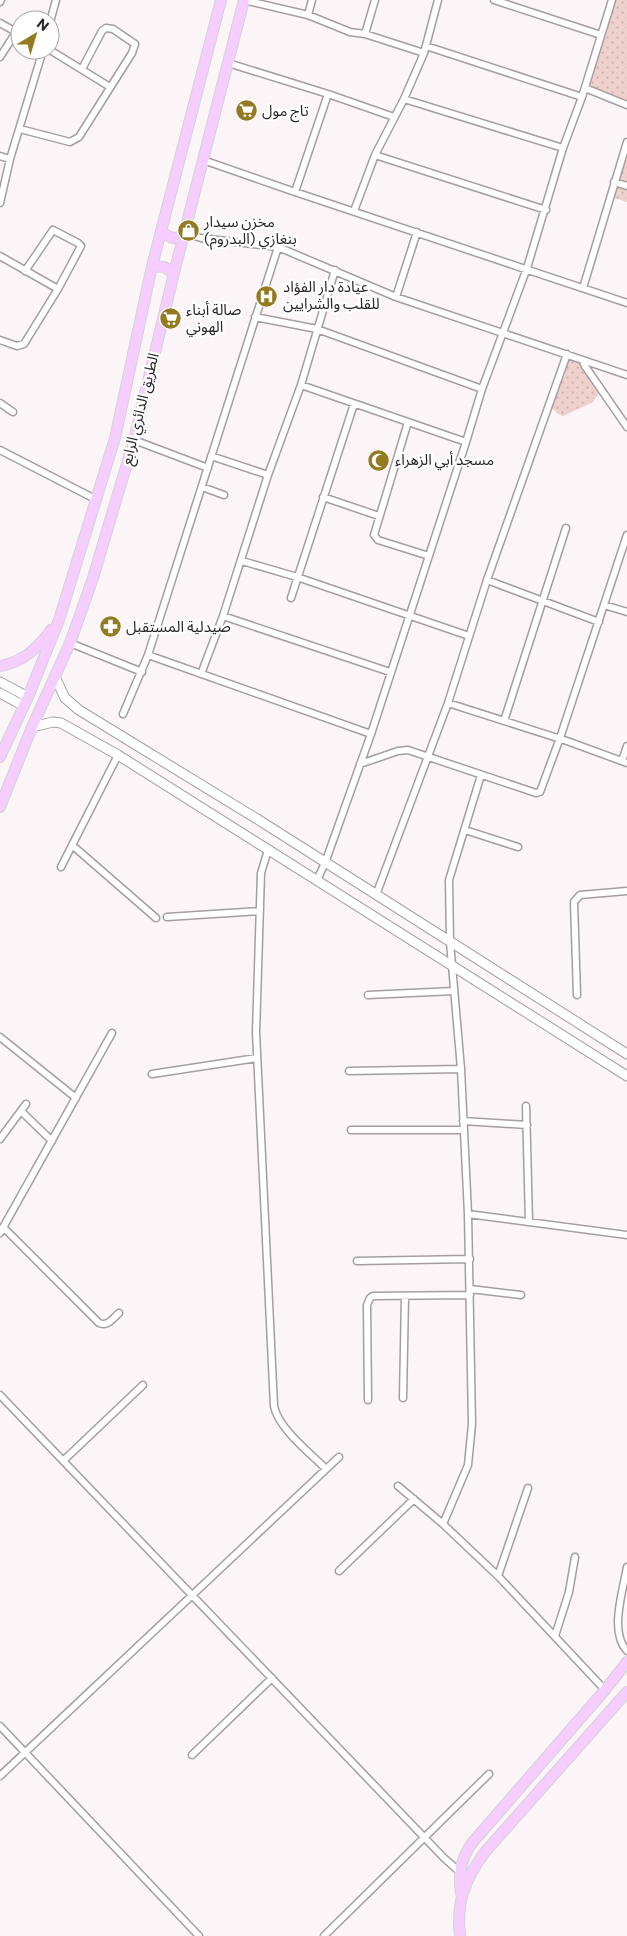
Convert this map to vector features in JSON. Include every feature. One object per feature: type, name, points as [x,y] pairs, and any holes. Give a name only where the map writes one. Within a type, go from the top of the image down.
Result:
[{"type":"main road","name":"الطريق الدائري الرابع","points":[[0,757],[60,620],[97,500],[115,438],[152,266],[220,0]]},
{"type":"main road","name":"الطريق الدائري الرابع","points":[[0,807],[32,727],[70,643],[93,578],[134,440],[174,273],[244,0]]},
{"type":"main road","points":[[161,232],[172,238],[184,235]]},
{"type":"main road","points":[[152,266],[164,267],[174,273]]},
{"type":"main road","points":[[0,666],[15,662],[31,653],[60,620]]},
{"type":"main road","points":[[55,677],[65,698],[79,710],[262,822],[627,1054]]},
{"type":"main road","points":[[0,682],[26,701]]},
{"type":"main road","points":[[0,693],[26,701]]},
{"type":"main road","points":[[32,727],[53,722],[61,723],[118,755],[627,1076]]},
{"type":"main road","points":[[460,1936],[459,1911],[464,1875],[464,1856],[472,1843],[605,1690],[627,1662]]},
{"type":"main road","points":[[464,1875],[627,1692]]},
{"type":"street","points":[[244,0],[308,15],[350,32],[365,34],[425,50],[582,96]]},
{"type":"street","points":[[308,15],[312,0]]},
{"type":"street","points":[[365,34],[375,0]]},
{"type":"street","points":[[354,211],[375,155],[404,99],[425,50],[438,0]]},
{"type":"street","points":[[494,0],[602,35]]},
{"type":"street","points":[[317,880],[325,863],[371,734],[482,389],[546,210],[612,0]]},
{"type":"street","points":[[20,129],[73,142],[79,137],[134,49],[135,44],[110,28],[106,28],[82,68]]},
{"type":"street","points":[[0,57],[10,44]]},
{"type":"street","points":[[60,56],[110,86]]},
{"type":"street","points":[[0,203],[10,159],[40,60]]},
{"type":"street","points":[[228,63],[394,117]]},
{"type":"street","points":[[585,88],[627,105]]},
{"type":"street","points":[[295,192],[328,94]]},
{"type":"street","points":[[404,99],[564,148]]},
{"type":"street","points":[[583,288],[627,142]]},
{"type":"street","points":[[375,155],[546,210]]},
{"type":"street","points":[[0,156],[10,159]]},
{"type":"street","points":[[203,160],[627,303]]},
{"type":"street","points":[[614,182],[627,186]]},
{"type":"street","points":[[0,340],[22,346],[58,289],[81,246],[53,230],[25,271]]},
{"type":"street","points":[[396,297],[417,232]]},
{"type":"street","points":[[184,235],[278,247],[396,297],[627,375]]},
{"type":"street","points":[[123,714],[148,655],[278,247]]},
{"type":"street","points":[[0,256],[58,289]]},
{"type":"street","points":[[201,674],[242,561],[268,475],[301,386],[335,270]]},
{"type":"street","points":[[255,317],[317,329],[482,389]]},
{"type":"street","points":[[376,896],[448,703],[487,580],[567,354]]},
{"type":"street","points":[[582,360],[627,427]]},
{"type":"street","points":[[301,386],[466,442]]},
{"type":"street","points":[[0,404],[13,412]]},
{"type":"street","points":[[291,598],[354,404]]},
{"type":"street","points":[[408,422],[374,535],[375,538],[429,556]]},
{"type":"street","points":[[134,440],[208,468]]},
{"type":"street","points":[[0,450],[97,500]]},
{"type":"street","points":[[211,456],[268,475]]},
{"type":"street","points":[[202,487],[224,495]]},
{"type":"street","points":[[323,497],[379,516]]},
{"type":"street","points":[[504,721],[566,528]]},
{"type":"street","points":[[360,764],[403,750],[428,756],[536,793],[540,792],[560,738],[627,535]]},
{"type":"street","points":[[242,561],[469,636]]},
{"type":"street","points":[[487,580],[599,622]]},
{"type":"street","points":[[604,605],[627,612]]},
{"type":"street","points":[[223,616],[390,672]]},
{"type":"street","points":[[70,643],[142,672]]},
{"type":"street","points":[[148,655],[371,734]]},
{"type":"street","points":[[448,703],[560,738],[624,762],[627,746]]},
{"type":"street","points":[[61,867],[118,755]]},
{"type":"street","points":[[443,1524],[462,1479],[470,1451],[472,1424],[470,1259],[461,1069],[450,942],[449,880],[481,775]]},
{"type":"street","points":[[465,830],[518,847]]},
{"type":"street","points":[[72,845],[156,918]]},
{"type":"street","points":[[268,850],[261,873],[256,1010],[274,1406],[281,1423],[326,1469]]},
{"type":"street","points":[[577,995],[574,902],[580,895],[627,891]]},
{"type":"street","points":[[167,917],[260,911]]},
{"type":"street","points":[[368,995],[454,992]]},
{"type":"street","points":[[112,1033],[1,1230],[99,1323],[106,1324],[119,1312]]},
{"type":"street","points":[[0,1037],[76,1098]]},
{"type":"street","points":[[152,1074],[257,1058]]},
{"type":"street","points":[[350,1071],[461,1069]]},
{"type":"street","points":[[0,1139],[26,1104]]},
{"type":"street","points":[[526,1106],[528,1222]]},
{"type":"street","points":[[21,1111],[52,1141]]},
{"type":"street","points":[[464,1121],[526,1125]]},
{"type":"street","points":[[351,1130],[464,1130]]},
{"type":"street","points":[[468,1214],[627,1235]]},
{"type":"street","points":[[357,1261],[470,1259]]},
{"type":"street","points":[[368,1400],[368,1301],[373,1296],[470,1292],[521,1295]]},
{"type":"street","points":[[403,1398],[405,1296]]},
{"type":"street","points":[[64,1460],[143,1385]]},
{"type":"street","points":[[0,1395],[424,1837],[464,1875]]},
{"type":"street","points":[[0,1776],[340,1456]]},
{"type":"street","points":[[398,1486],[443,1524],[498,1576],[605,1690]]},
{"type":"street","points":[[498,1576],[528,1488]]},
{"type":"street","points":[[339,1571],[414,1500]]},
{"type":"street","points":[[555,1636],[569,1592],[575,1557]]},
{"type":"street","points":[[627,1567],[617,1629],[621,1644],[627,1652]]},
{"type":"street","points":[[192,1755],[272,1678]]},
{"type":"street","points":[[0,1726],[199,1936]]},
{"type":"street","points":[[324,1936],[489,1774]]},
{"type":"shaded area","points":[[613,0],[627,0],[627,104],[586,88]]},
{"type":"shaded area","points":[[627,147],[627,202],[612,197]]},
{"type":"shaded area","points":[[571,358],[583,362],[599,387],[599,393],[593,402],[563,416],[551,407],[554,390],[562,381],[565,375],[564,366],[568,359]]},
{"type":"place","name":"تاج مول","points":[[246,111]]},
{"type":"place","name":"مخزن سيدار بنغازي (البدروم)","points":[[188,231]]},
{"type":"place","name":"عيادة دار الفؤاد للقلب والشرايين","points":[[267,296]]},
{"type":"place","name":"صالة أبناء الهوني","points":[[170,319]]},
{"type":"place","name":"مسجد أبي الزهراء","points":[[379,460]]},
{"type":"place","name":"صيدلية المستقبل","points":[[110,627]]}]
